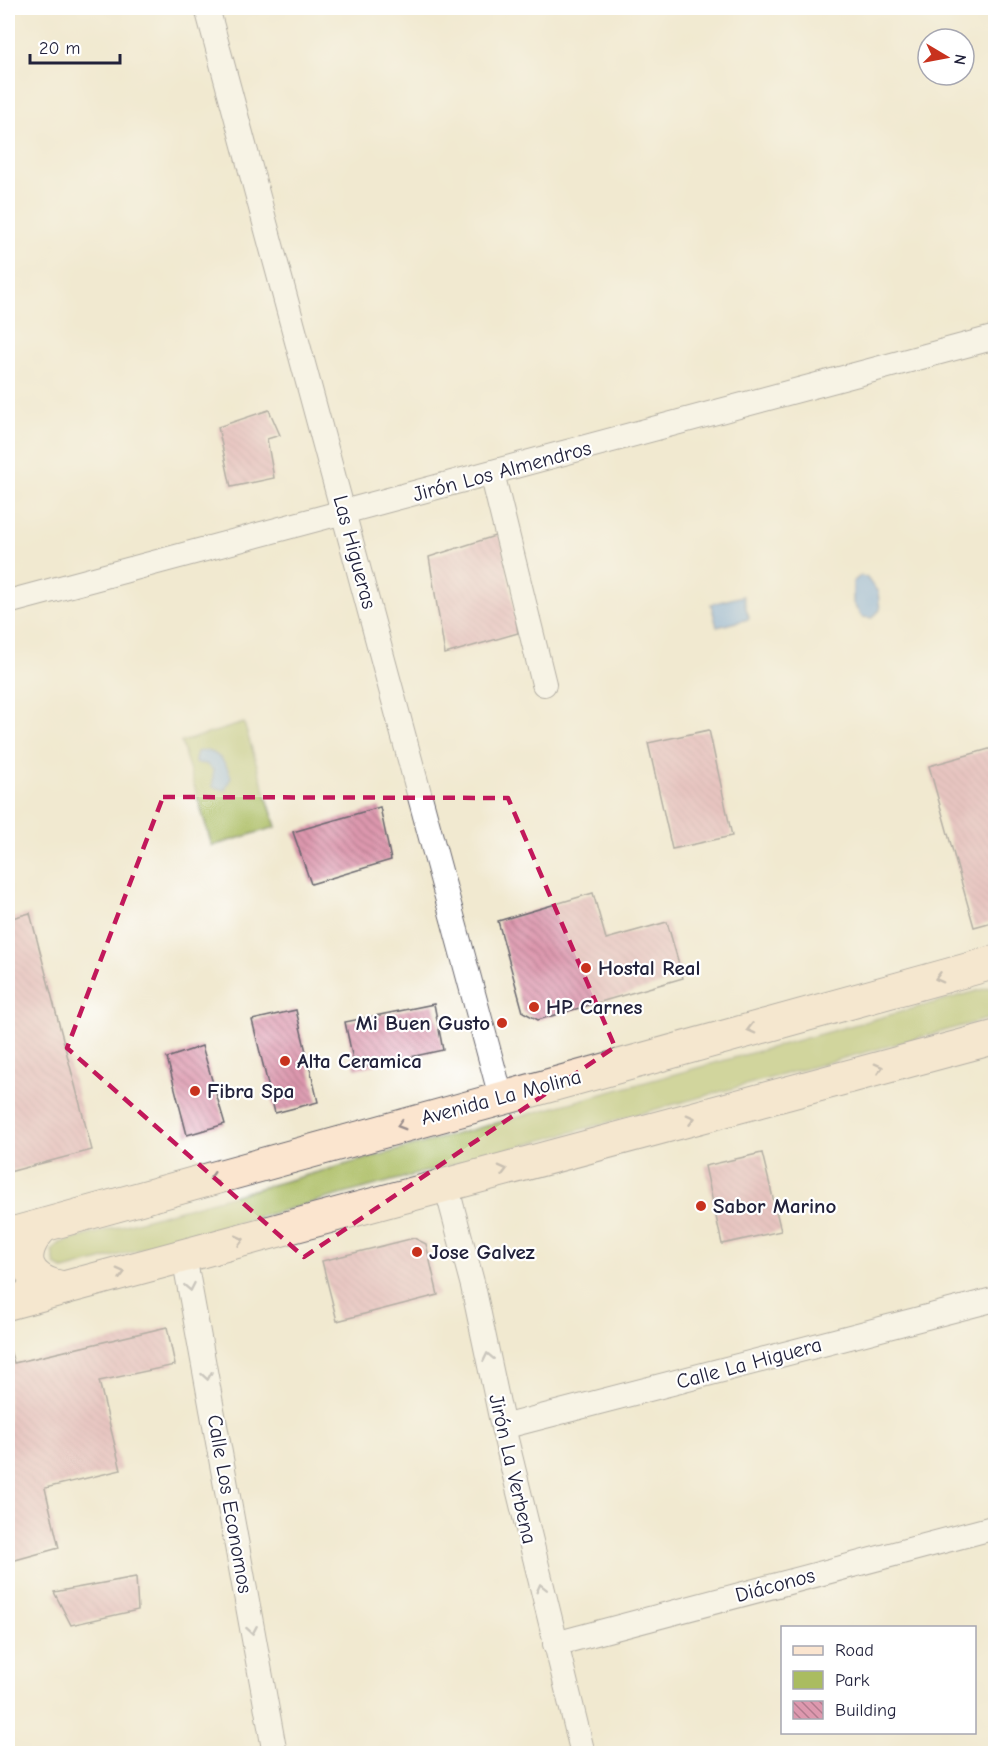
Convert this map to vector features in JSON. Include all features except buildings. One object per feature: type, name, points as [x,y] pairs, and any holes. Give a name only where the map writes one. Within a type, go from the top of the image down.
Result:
[{"type":"main road","name":"Avenida La Molina","points":[[8,1235],[996,962]]},
{"type":"main road","points":[[8,1303],[996,1037]]},
{"type":"main road","points":[[43,1226],[30,1239],[26,1257],[32,1274],[46,1286],[64,1288]]},
{"type":"street","name":"Las Higueras","points":[[211,8],[501,1097]]},
{"type":"street","name":"Jirón Los Almendros","points":[[8,602],[996,337]]},
{"type":"street","points":[[492,473],[544,684]]},
{"type":"street","name":"Jirón La Verbena","points":[[446,1185],[473,1286],[502,1427],[583,1754]]},
{"type":"street","name":"Calle Los Economos","points":[[184,1256],[274,1754]]},
{"type":"street","name":"Calle La Higuera","points":[[502,1427],[996,1299]]},
{"type":"street","name":"Diáconos","points":[[555,1644],[996,1527]]},
{"type":"highlighted area","points":[[163,797],[508,798],[615,1047],[304,1257],[67,1048]]},
{"type":"green space","points":[[244,723],[276,827],[212,846],[181,742]]},
{"type":"green space","points":[[995,986],[995,1017],[64,1270],[55,1265],[52,1251],[60,1243]]},
{"type":"water","points":[[860,576],[866,577],[878,592],[880,610],[872,618],[862,617],[853,603],[853,582]]},
{"type":"water","points":[[743,596],[749,619],[717,627],[711,604]]},
{"type":"water","points":[[207,750],[219,757],[229,772],[231,777],[225,790],[213,787],[213,770],[206,764],[197,763],[195,760],[197,752]]},
{"type":"place","name":"Hostal Real","points":[[586,968]]},
{"type":"place","name":"HP Carnes","points":[[534,1007]]},
{"type":"place","name":"Mi Buen Gusto","points":[[502,1023]]},
{"type":"place","name":"Alta Ceramica","points":[[285,1061]]},
{"type":"place","name":"Fibra Spa","points":[[195,1091]]},
{"type":"place","name":"Sabor Marino","points":[[701,1206]]},
{"type":"place","name":"Jose Galvez","points":[[417,1252]]}]
